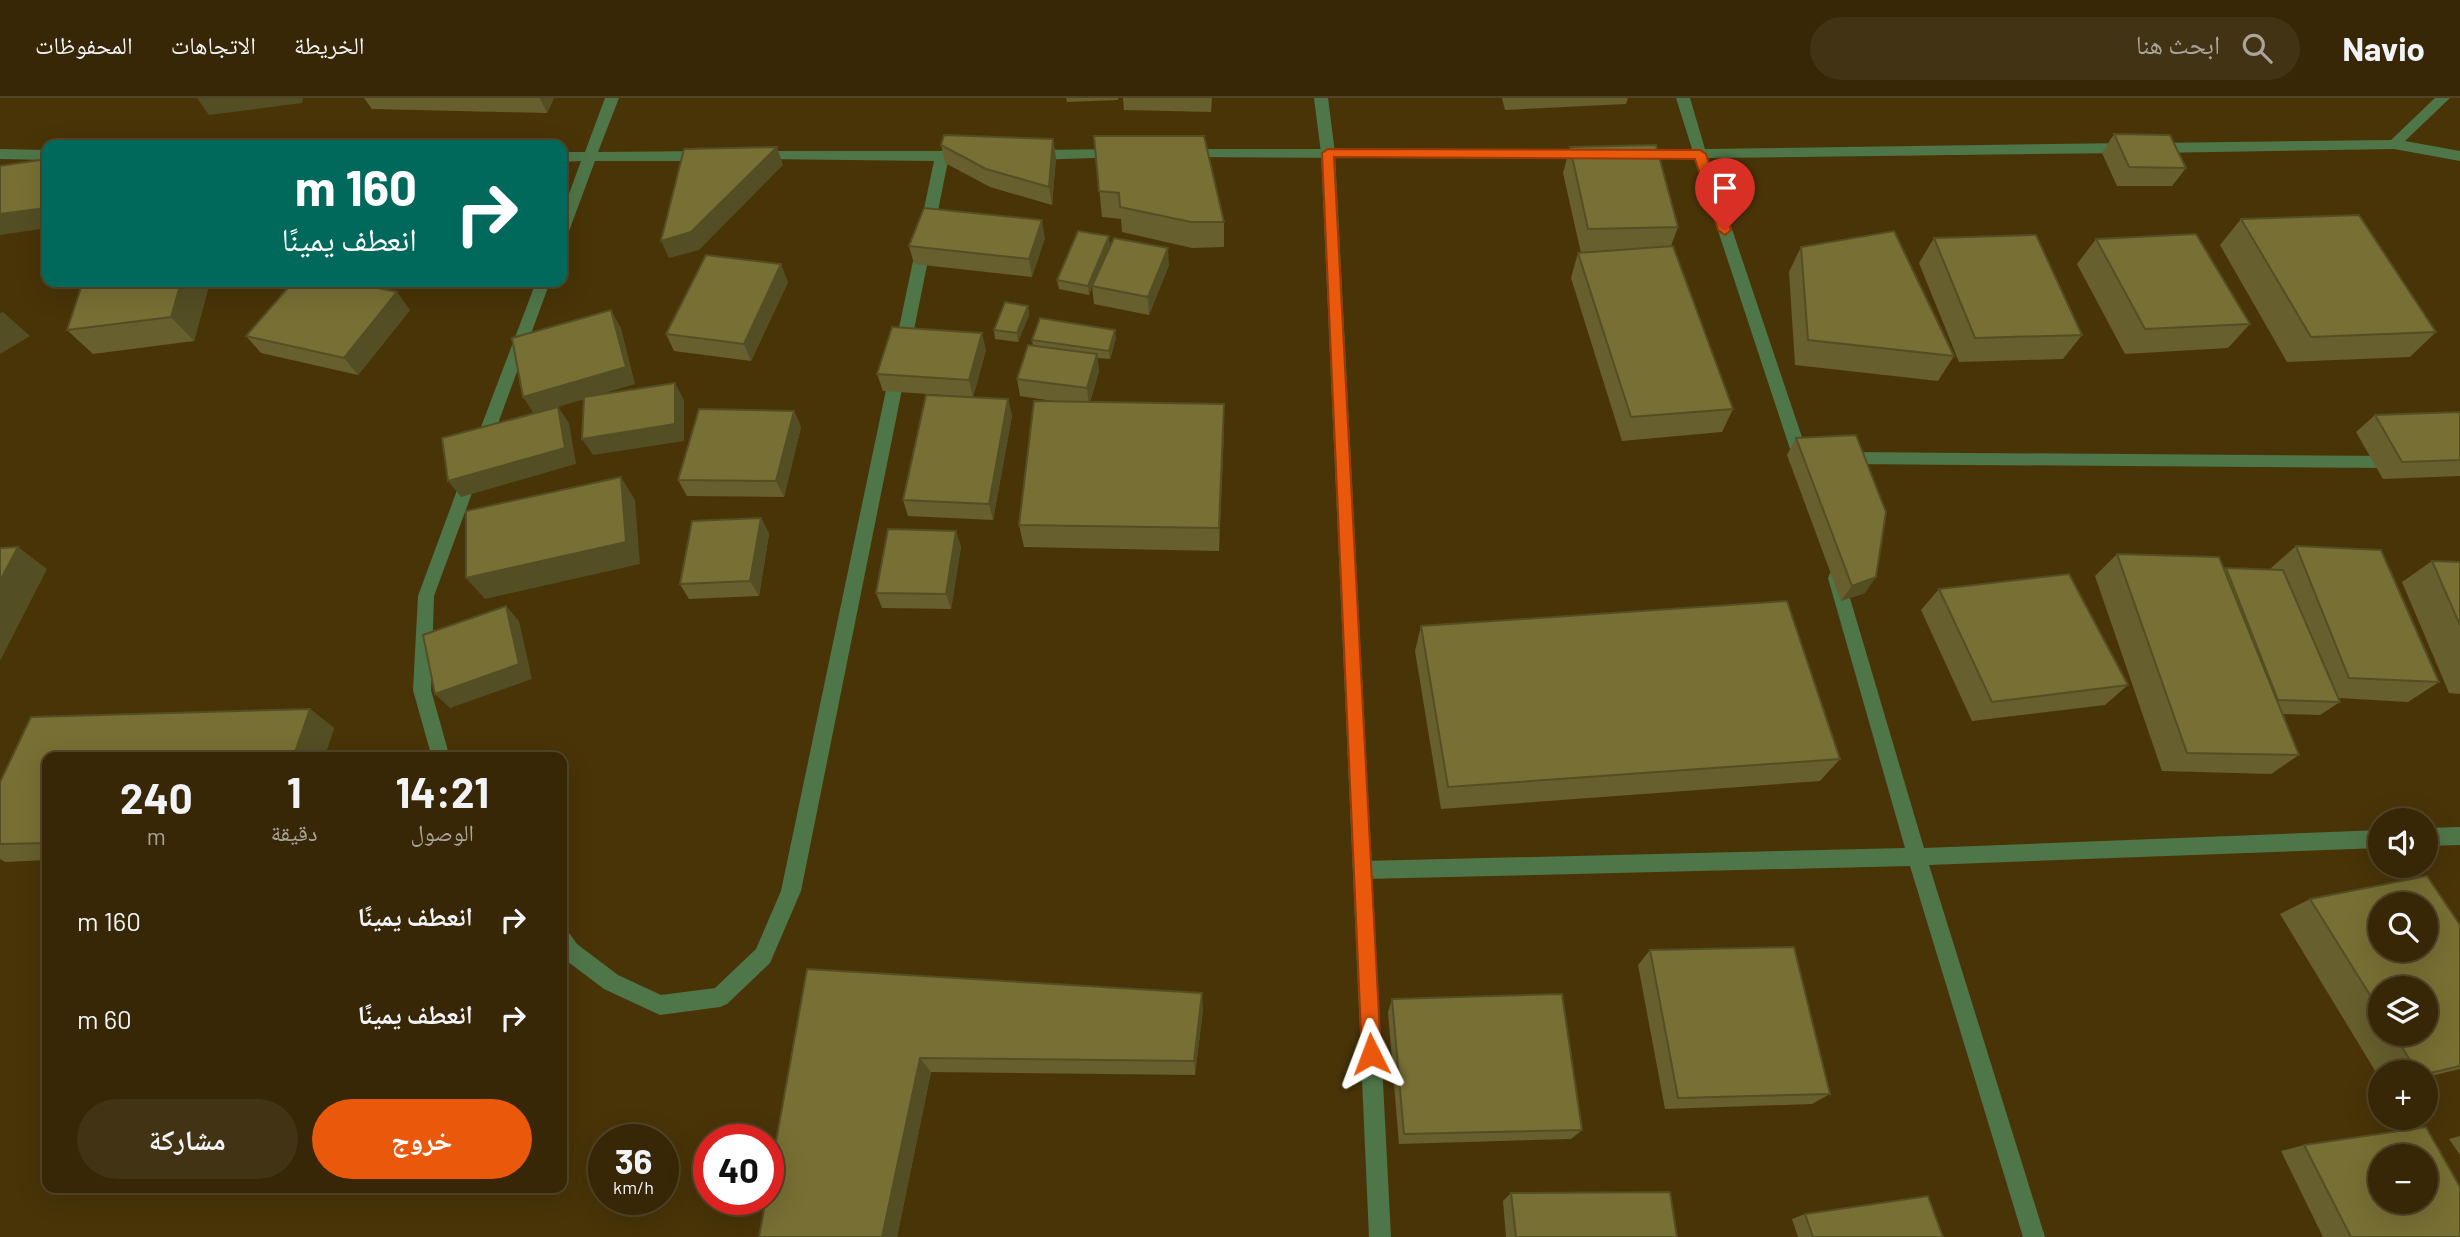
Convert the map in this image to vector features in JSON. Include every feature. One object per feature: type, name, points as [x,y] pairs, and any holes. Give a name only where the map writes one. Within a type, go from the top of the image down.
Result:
[{"type":"street","points":[[567,216],[612,98]]},
{"type":"street","points":[[1321,98],[1328,153],[1380,1237]]},
{"type":"street","points":[[1683,98],[1700,154],[1815,457],[1809,484]]},
{"type":"street","points":[[2394,144],[2442,98]]},
{"type":"street","points":[[1176,154],[1700,154],[2394,144],[2460,156]]},
{"type":"street","points":[[0,154],[42,155]]},
{"type":"street","points":[[1025,155],[1135,154]]},
{"type":"street","points":[[567,947],[611,982],[660,1005],[720,997],[763,956],[791,891],[942,156]]},
{"type":"street","points":[[567,157],[984,156]]},
{"type":"street","points":[[439,752],[422,690],[426,596],[541,287]]},
{"type":"street","points":[[1815,457],[2419,462]]},
{"type":"street","points":[[1832,564],[1917,857],[2034,1237]]},
{"type":"street","points":[[2438,837],[2460,836]]},
{"type":"street","points":[[1363,870],[1917,857],[2368,839]]},
{"type":"building","points":[[2114,134],[2170,135],[2186,168],[2129,167]]},
{"type":"building","points":[[944,135],[1053,139],[1049,187],[986,169],[941,145]]},
{"type":"building","points":[[1094,136],[1204,136],[1224,222],[1191,222],[1120,207],[1119,193],[1099,191]]},
{"type":"building","points":[[1656,145],[1678,227],[1588,229],[1570,147]]},
{"type":"building","points":[[777,147],[691,232],[661,241],[684,149]]},
{"type":"building","points":[[42,160],[42,208],[0,214],[0,166]]},
{"type":"building","points":[[924,208],[1042,220],[1029,259],[909,246]]},
{"type":"building","points":[[2359,215],[2436,332],[2311,337],[2241,219]]},
{"type":"building","points":[[1078,231],[1109,236],[1088,286],[1057,280]]},
{"type":"building","points":[[1894,231],[1954,356],[1808,340],[1801,247]]},
{"type":"building","points":[[2196,234],[2250,324],[2145,329],[2096,239]]},
{"type":"building","points":[[2036,235],[2082,335],[1975,338],[1934,238]]},
{"type":"building","points":[[1114,238],[1168,248],[1148,297],[1092,286]]},
{"type":"building","points":[[1673,246],[1733,409],[1631,417],[1578,253]]},
{"type":"building","points":[[706,255],[781,264],[744,344],[666,334]]},
{"type":"building","points":[[81,287],[180,287],[171,317],[67,330]]},
{"type":"building","points":[[289,287],[373,287],[397,292],[344,358],[246,336]]},
{"type":"building","points":[[1005,302],[1028,306],[1017,333],[994,330]]},
{"type":"building","points":[[611,310],[626,367],[523,397],[512,338]]},
{"type":"building","points":[[1040,318],[1115,330],[1109,351],[1032,340]]},
{"type":"building","points":[[892,327],[982,333],[969,380],[877,374]]},
{"type":"building","points":[[1028,345],[1097,354],[1087,388],[1017,379]]},
{"type":"building","points":[[675,383],[675,424],[582,439],[584,397]]},
{"type":"building","points":[[926,395],[1008,399],[989,504],[903,500]]},
{"type":"building","points":[[1034,401],[1224,404],[1219,528],[1019,525]]},
{"type":"building","points":[[558,407],[565,448],[448,481],[442,438]]},
{"type":"building","points":[[699,409],[794,411],[776,481],[678,480]]},
{"type":"building","points":[[2460,412],[2460,460],[2402,462],[2375,415]]},
{"type":"building","points":[[1856,435],[1886,512],[1876,577],[1852,586],[1796,438]]},
{"type":"building","points":[[621,477],[626,542],[466,578],[466,511]]},
{"type":"building","points":[[761,518],[750,581],[680,584],[692,521]]},
{"type":"building","points":[[888,529],[956,531],[946,594],[876,593]]},
{"type":"building","points":[[2296,546],[2381,550],[2439,682],[2349,678]]},
{"type":"building","points":[[18,547],[0,581],[0,548]]},
{"type":"building","points":[[2117,554],[2219,557],[2299,755],[2187,753]]},
{"type":"building","points":[[2432,561],[2460,562],[2460,625]]},
{"type":"building","points":[[2226,568],[2283,570],[2340,702],[2278,700]]},
{"type":"building","points":[[2069,574],[2128,685],[1992,702],[1939,589]]},
{"type":"building","points":[[1787,601],[1840,759],[1448,787],[1421,626]]},
{"type":"building","points":[[506,606],[519,664],[435,694],[423,635]]},
{"type":"building","points":[[310,709],[295,752],[42,752],[42,843],[0,844],[0,782],[31,717]]},
{"type":"building","points":[[2428,878],[2438,892],[2368,892],[2368,962],[2438,962],[2438,892],[2460,925],[2460,1066],[2438,1071],[2438,1060],[2410,1060],[2401,1046],[2438,1046],[2438,976],[2368,976],[2368,992],[2310,899]]},
{"type":"building","points":[[1794,947],[1830,1094],[1678,1098],[1650,950]]},
{"type":"building","points":[[807,969],[1202,993],[1194,1061],[920,1058],[882,1237],[759,1237],[763,1215],[784,1215],[784,1124],[779,1124]]},
{"type":"building","points":[[1562,994],[1582,1130],[1404,1134],[1392,999]]},
{"type":"building","points":[[2406,1130],[2428,1130],[2436,1144],[2368,1144],[2368,1214],[2438,1214],[2438,1148],[2460,1187],[2460,1237],[2351,1237],[2304,1145]]},
{"type":"building","points":[[1670,1192],[1677,1237],[1516,1237],[1511,1193]]},
{"type":"building","points":[[1928,1196],[1943,1237],[1813,1237],[1805,1214]]},
{"type":"route","points":[[1371,1054],[1328,153],[1700,154],[1725,230]]}]
